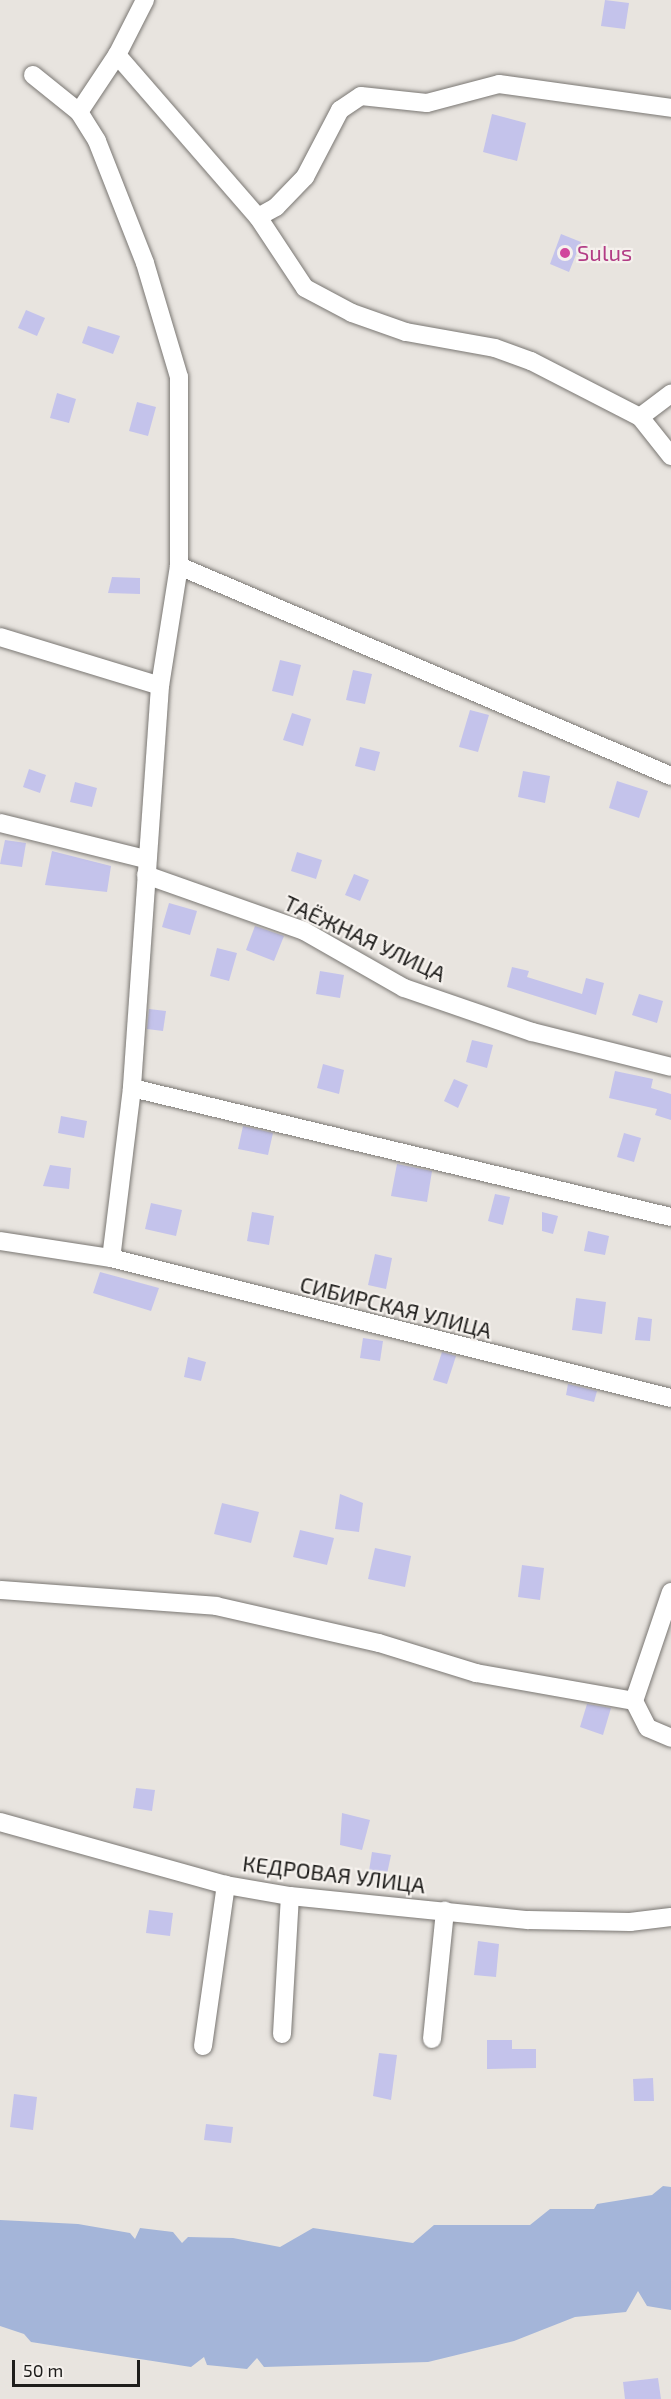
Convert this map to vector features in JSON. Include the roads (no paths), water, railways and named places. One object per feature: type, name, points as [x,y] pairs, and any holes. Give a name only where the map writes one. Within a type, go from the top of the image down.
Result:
[{"type":"street","points":[[79,112],[117,56],[145,0]]},
{"type":"street","points":[[117,56],[258,217],[305,288],[352,313],[460,345],[495,348],[640,417],[671,456]]},
{"type":"street","points":[[33,75],[79,112],[97,141],[145,263],[179,377],[179,566],[160,686],[132,1088],[111,1258]]},
{"type":"street","points":[[258,217],[276,207],[305,177],[340,110],[361,96],[427,103],[499,84],[671,108]]},
{"type":"street","points":[[640,417],[671,394]]},
{"type":"street","points":[[179,566],[671,776]]},
{"type":"street","points":[[0,637],[160,686]]},
{"type":"street","name":"ТАЁЖНАЯ УЛИЦА","points":[[0,823],[146,867],[304,932],[404,988],[532,1032],[671,1067]]},
{"type":"street","points":[[132,1088],[671,1217]]},
{"type":"street","name":"СИБИРСКАЯ УЛИЦА","points":[[0,1241],[111,1258],[671,1398]]},
{"type":"street","points":[[0,1590],[216,1606],[379,1643],[476,1673],[634,1701]]},
{"type":"street","points":[[671,1592],[634,1701],[648,1728],[671,1738]]},
{"type":"street","name":"КЕДРОВАЯ УЛИЦА","points":[[0,1822],[226,1885],[290,1896],[445,1911],[630,1923],[671,1917]]},
{"type":"street","points":[[203,2046],[226,1885]]},
{"type":"street","points":[[282,2034],[290,1896]]},
{"type":"street","points":[[432,2039],[445,1911]]},
{"type":"water","points":[[663,2186],[671,2187],[671,2310],[647,2306],[638,2291],[626,2312],[575,2317],[514,2341],[428,2362],[264,2367],[257,2358],[247,2369],[207,2365],[204,2357],[191,2367],[31,2342],[24,2334],[0,2326],[0,2220],[78,2224],[130,2233],[135,2239],[140,2228],[173,2232],[182,2243],[188,2237],[233,2238],[280,2247],[313,2228],[413,2243],[434,2225],[530,2225],[550,2209],[594,2209],[597,2204],[652,2195]]},
{"type":"place","name":"Sulus","points":[[565,253]]}]
